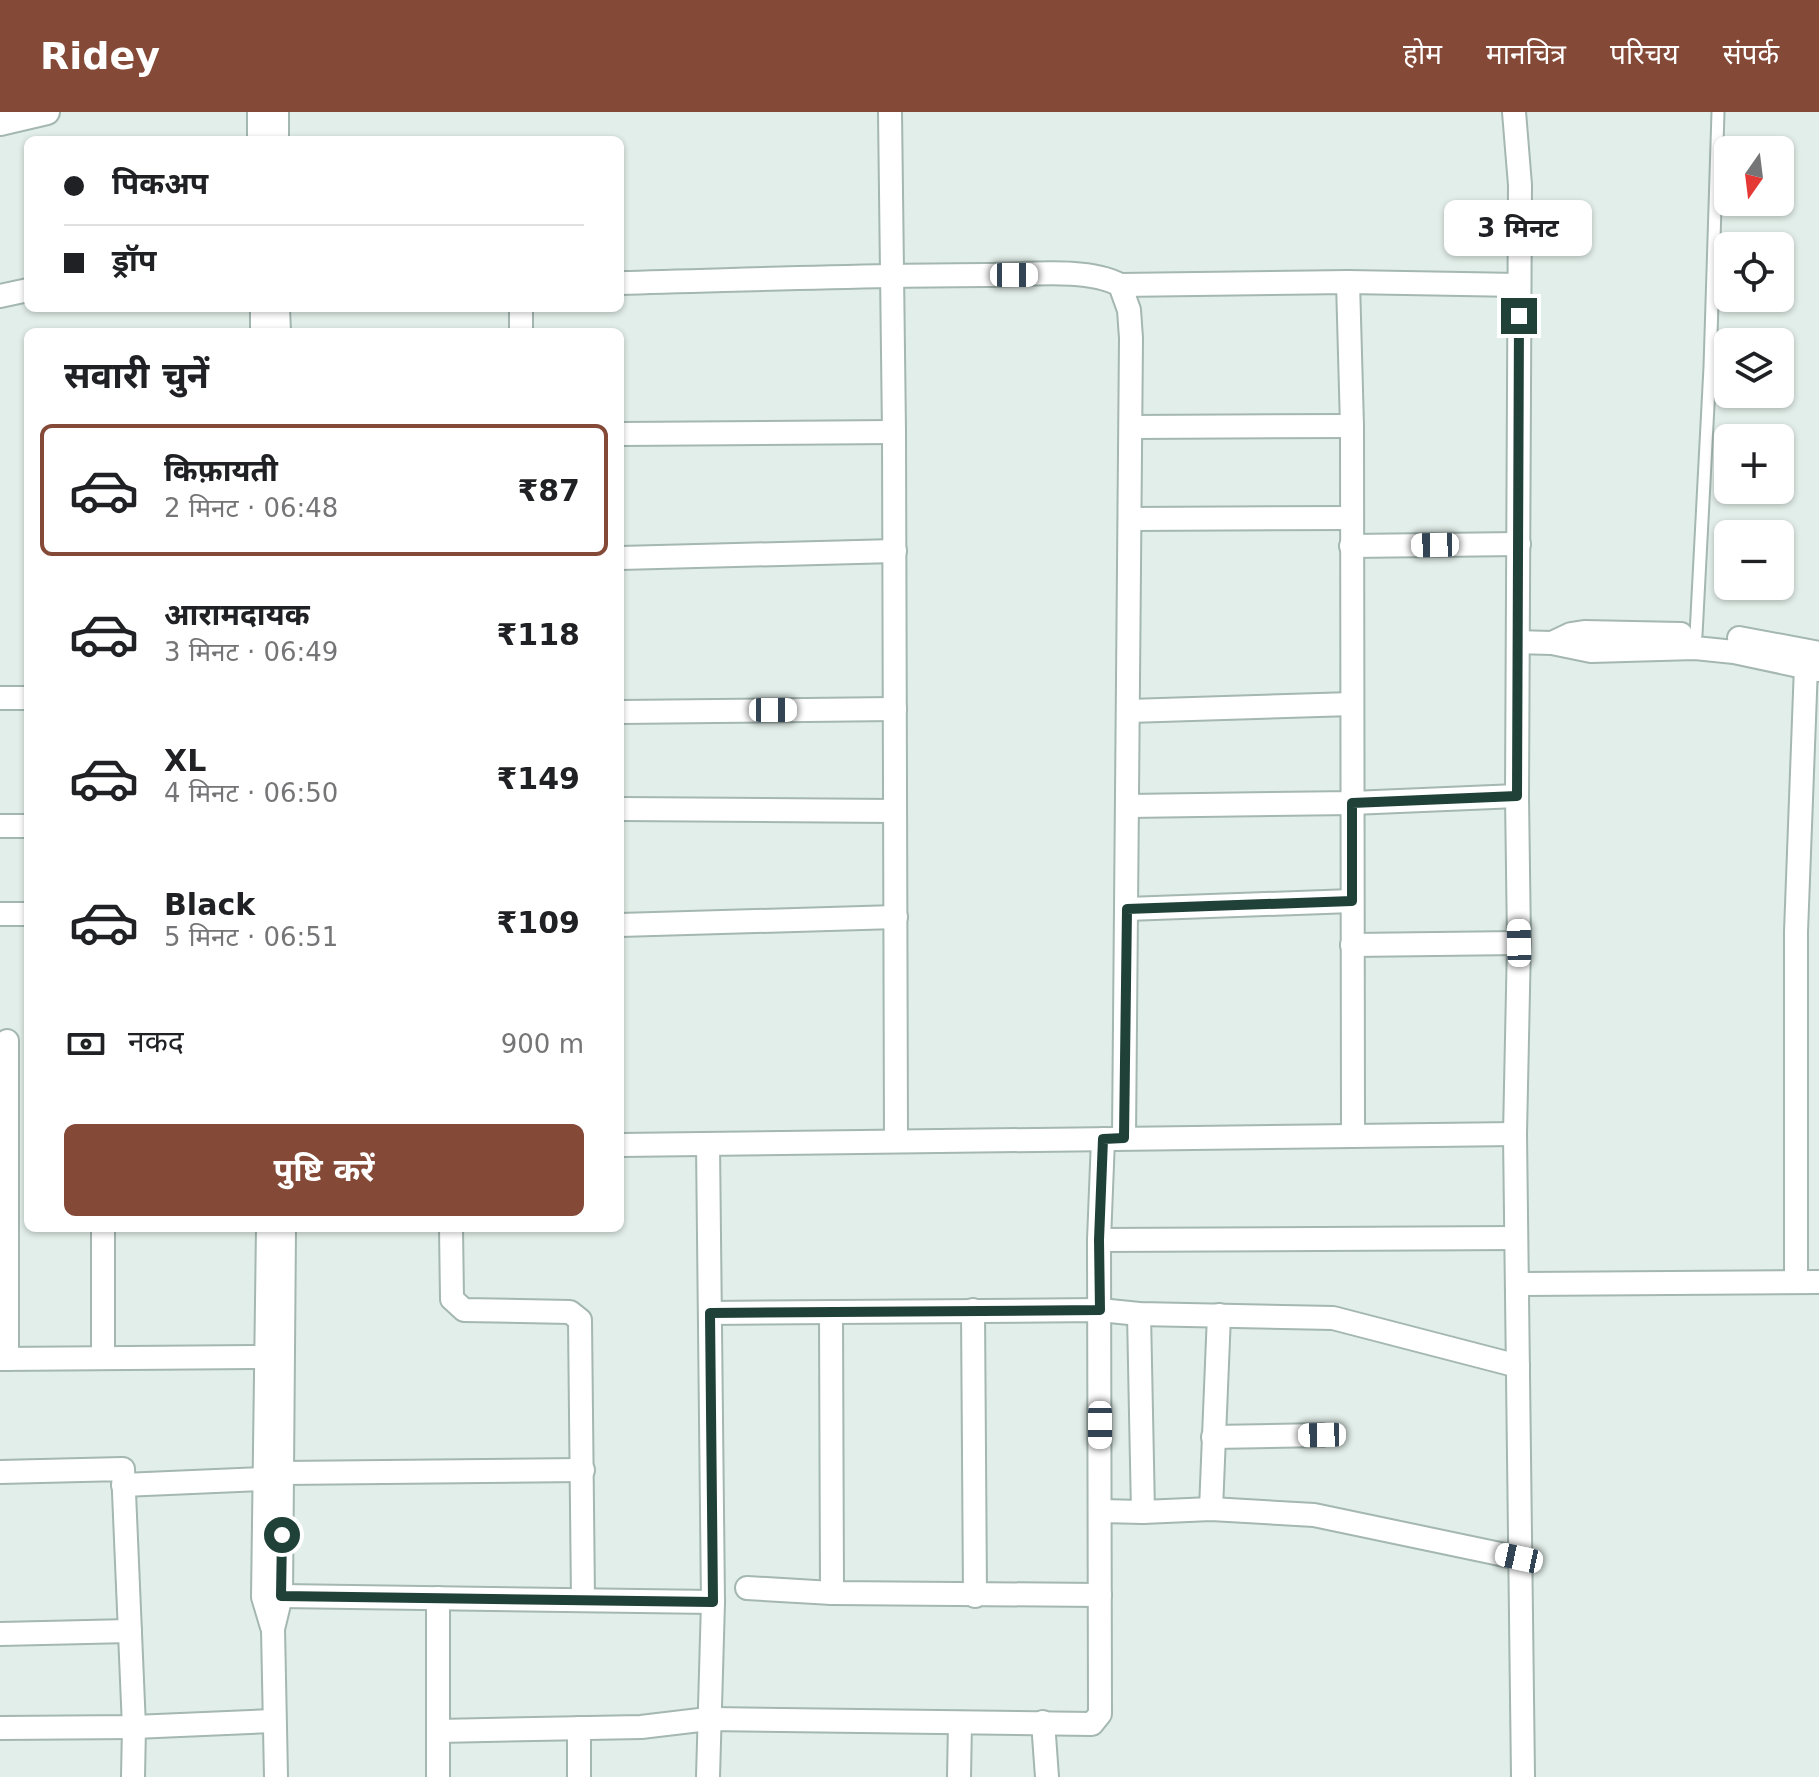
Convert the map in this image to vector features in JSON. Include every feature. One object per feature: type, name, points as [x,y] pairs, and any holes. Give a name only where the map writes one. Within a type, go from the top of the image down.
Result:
[{"type":"street","points":[[0,123],[47,112]]},
{"type":"street","points":[[259,112],[259,136]]},
{"type":"street","points":[[277,112],[277,136]]},
{"type":"street","points":[[890,112],[895,551],[896,1141]]},
{"type":"street","points":[[1514,112],[1520,185],[1519,943],[1515,1134],[1523,1777]]},
{"type":"street","points":[[624,283],[892,275],[1075,275],[1109,279],[1120,285],[1348,282],[1519,285]]},
{"type":"street","points":[[1348,282],[1352,426],[1353,1136]]},
{"type":"street","points":[[438,1731],[641,1727],[708,1719],[1092,1724],[1100,1714],[1099,1240],[1114,1139],[1127,909],[1131,427],[1129,310],[1120,285]]},
{"type":"street","points":[[0,296],[24,291]]},
{"type":"street","points":[[1131,427],[1352,426]]},
{"type":"street","points":[[624,434],[894,432]]},
{"type":"street","points":[[1130,519],[1352,518]]},
{"type":"street","points":[[1351,546],[1519,544]]},
{"type":"street","points":[[624,558],[895,551]]},
{"type":"street","points":[[1552,643],[1584,632],[1696,635],[1770,642],[1815,663]]},
{"type":"street","points":[[1519,642],[1552,643],[1591,651],[1695,648],[1815,663]]},
{"type":"street","points":[[1796,1282],[1796,932],[1815,663]]},
{"type":"street","points":[[0,698],[24,698]]},
{"type":"street","points":[[1129,711],[1352,704]]},
{"type":"street","points":[[624,712],[895,709]]},
{"type":"street","points":[[1128,806],[1352,803],[1517,796]]},
{"type":"street","points":[[624,809],[895,811]]},
{"type":"street","points":[[0,826],[24,826]]},
{"type":"street","points":[[1127,909],[1352,901]]},
{"type":"street","points":[[0,914],[24,914]]},
{"type":"street","points":[[624,925],[896,917]]},
{"type":"street","points":[[1352,945],[1519,943]]},
{"type":"street","points":[[12,1041],[4,1141],[4,1359],[265,1357]]},
{"type":"street","points":[[624,1145],[1515,1134]]},
{"type":"street","points":[[708,1144],[713,1602],[708,1777]]},
{"type":"street","points":[[103,1232],[103,1358]]},
{"type":"street","points":[[268,1232],[265,1357],[281,1596],[273,1629],[276,1777]]},
{"type":"street","points":[[273,1629],[263,1597],[273,1476],[284,1232]]},
{"type":"street","points":[[451,1232],[452,1299],[456,1306],[464,1310],[570,1312],[580,1320],[583,1600]]},
{"type":"street","points":[[1099,1240],[1516,1238]]},
{"type":"street","points":[[1517,1284],[1819,1282]]},
{"type":"street","points":[[973,1310],[975,1596]]},
{"type":"street","points":[[710,1313],[1100,1310],[1139,1314],[1333,1318],[1518,1366]]},
{"type":"street","points":[[831,1312],[832,1593]]},
{"type":"street","points":[[1139,1314],[1143,1512]]},
{"type":"street","points":[[1211,1509],[1219,1315]]},
{"type":"street","points":[[1213,1437],[1322,1435]]},
{"type":"street","points":[[0,1472],[123,1469],[134,1727],[133,1777]]},
{"type":"street","points":[[123,1485],[273,1476],[583,1470]]},
{"type":"street","points":[[1100,1511],[1211,1509],[1314,1515],[1519,1558]]},
{"type":"street","points":[[747,1588],[975,1596],[1100,1595]]},
{"type":"street","points":[[281,1596],[713,1602]]},
{"type":"street","points":[[438,1598],[438,1777]]},
{"type":"street","points":[[0,1634],[130,1631]]},
{"type":"street","points":[[0,1728],[134,1727],[273,1721]]},
{"type":"street","points":[[1043,1722],[1047,1777]]},
{"type":"street","points":[[959,1777],[960,1723]]},
{"type":"street","points":[[579,1728],[579,1777]]},
{"type":"lane","points":[[1696,635],[1710,367],[1718,112]]},
{"type":"route","points":[[282,1535],[281,1596],[713,1602],[710,1313],[1100,1310],[1103,1139],[1124,1138],[1127,909],[1352,901],[1352,803],[1517,796],[1519,316]]}]
